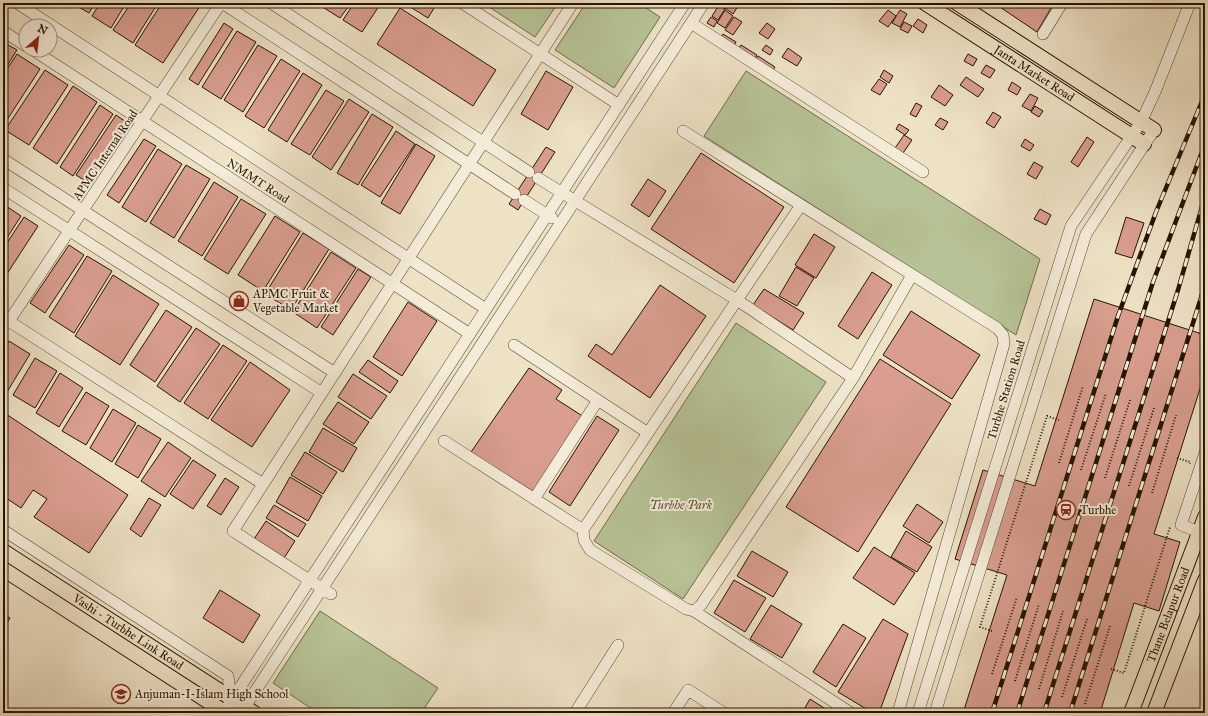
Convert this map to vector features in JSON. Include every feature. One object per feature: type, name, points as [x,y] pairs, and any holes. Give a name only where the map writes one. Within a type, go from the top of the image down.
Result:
[{"type":"main road","name":"Janta Market Road","points":[[925,3],[1144,144]]},
{"type":"main road","name":"Janta Market Road","points":[[957,3],[1154,130]]},
{"type":"main road","name":"Thane Belapur Road","points":[[1131,713],[1202,533],[1205,517]]},
{"type":"main road","name":"Vashi - Turbhe Link Road","points":[[3,552],[231,699],[246,711]]},
{"type":"main road","name":"Vashi - Turbhe Link Road","points":[[3,569],[225,712]]},
{"type":"main road","name":"Thane Belapur Road","points":[[1154,713],[1205,580]]},
{"type":"street","points":[[17,3],[409,258],[483,313],[493,326]]},
{"type":"street","points":[[222,3],[560,224]]},
{"type":"street","name":"APMC Internal Road","points":[[6,319],[70,231],[222,3]]},
{"type":"street","points":[[271,3],[575,202],[737,300],[853,378]]},
{"type":"street","points":[[462,3],[619,105]]},
{"type":"street","points":[[327,591],[233,531],[573,3]]},
{"type":"street","points":[[225,712],[231,699],[686,3]]},
{"type":"street","points":[[246,711],[327,591],[493,326],[704,3]]},
{"type":"street","points":[[1043,34],[1062,3]]},
{"type":"street","name":"Turbhe Station Road","points":[[918,713],[1070,226],[1141,122],[1155,92],[1190,3]]},
{"type":"street","points":[[691,23],[923,172]]},
{"type":"street","points":[[3,31],[18,41]]},
{"type":"street","name":"NMMT Road","points":[[45,58],[470,334]]},
{"type":"street","points":[[935,713],[1086,234],[1154,130]]},
{"type":"street","points":[[683,131],[997,328],[1003,336],[1004,344],[898,713]]},
{"type":"street","points":[[3,159],[335,373]]},
{"type":"street","points":[[3,188],[322,393]]},
{"type":"street","points":[[801,205],[583,530],[584,540],[590,550],[686,609],[694,611],[851,713]]},
{"type":"street","points":[[694,611],[701,605],[853,378],[912,275]]},
{"type":"street","points":[[6,319],[263,484]]},
{"type":"street","points":[[1035,339],[1051,344]]},
{"type":"street","points":[[514,345],[648,433]]},
{"type":"street","points":[[534,499],[598,400]]},
{"type":"street","points":[[415,418],[429,427]]},
{"type":"street","points":[[444,441],[583,530]]},
{"type":"street","points":[[1202,533],[1181,526],[1205,453]]},
{"type":"street","points":[[981,512],[997,517]]},
{"type":"street","points":[[3,530],[228,676],[231,699]]},
{"type":"street","points":[[575,713],[618,645]]},
{"type":"street","points":[[928,680],[944,684]]},
{"type":"street","points":[[673,713],[688,690],[724,713]]},
{"type":"path","points":[[1059,464],[1083,386]]},
{"type":"path","points":[[1081,470],[1106,393]]},
{"type":"path","points":[[1105,478],[1130,400]]},
{"type":"path","points":[[1129,486],[1154,408]]},
{"type":"path","points":[[992,631],[980,627],[1047,416],[1059,420]]},
{"type":"path","points":[[1152,493],[1176,416]]},
{"type":"path","points":[[1177,458],[1190,462],[1188,470]]},
{"type":"path","points":[[1111,669],[1124,673],[1172,522]]},
{"type":"path","points":[[992,674],[1017,597]]},
{"type":"path","points":[[1015,681],[1039,604]]},
{"type":"path","points":[[1038,689],[1063,611]]},
{"type":"path","points":[[1062,697],[1087,619]]},
{"type":"path","points":[[1085,704],[1110,626]]},
{"type":"green space","points":[[483,3],[558,3],[535,37]]},
{"type":"green space","points":[[586,3],[639,3],[660,17],[614,88],[555,50]]},
{"type":"green space","points":[[746,71],[1040,259],[1016,335],[704,136]]},
{"type":"green space","name":"Turbhe Park","points":[[736,323],[826,382],[683,599],[594,541]]},
{"type":"green space","points":[[320,611],[438,688],[421,713],[318,713],[273,683]]},
{"type":"building","points":[[72,3],[95,3],[89,13]]},
{"type":"building","points":[[100,3],[126,3],[111,28],[92,16]]},
{"type":"building","points":[[131,3],[158,3],[133,43],[113,30]]},
{"type":"building","points":[[162,3],[195,3],[200,6],[163,63],[135,45]]},
{"type":"building","points":[[323,3],[351,3],[340,18],[321,6]]},
{"type":"building","points":[[354,3],[381,3],[362,32],[343,20]]},
{"type":"building","points":[[404,3],[437,3],[428,18]]},
{"type":"building","points":[[722,3],[740,3],[733,14],[721,5]]},
{"type":"building","points":[[994,3],[1054,3],[1037,32]]},
{"type":"building","points":[[719,5],[725,9],[718,20],[712,16]]},
{"type":"building","points":[[400,8],[496,70],[473,106],[377,44]]},
{"type":"building","points":[[725,10],[733,16],[725,28],[717,23]]},
{"type":"building","points":[[888,10],[896,16],[888,27],[879,21]]},
{"type":"building","points":[[900,10],[907,14],[900,27],[892,23]]},
{"type":"building","points":[[711,17],[717,21],[714,27],[707,23]]},
{"type":"building","points":[[734,17],[742,22],[733,35],[725,30]]},
{"type":"building","points":[[918,19],[927,25],[923,33],[913,26]]},
{"type":"building","points":[[904,22],[912,26],[908,33],[900,29]]},
{"type":"building","points":[[224,23],[233,29],[198,85],[189,79]]},
{"type":"building","points":[[767,23],[775,29],[768,39],[759,33]]},
{"type":"building","points":[[237,31],[256,42],[221,99],[202,87]]},
{"type":"building","points":[[723,34],[736,42],[733,48],[720,39]]},
{"type":"building","points":[[3,42],[17,50],[3,72]]},
{"type":"building","points":[[258,45],[277,56],[243,112],[224,100]]},
{"type":"building","points":[[741,45],[757,55],[753,61],[737,51]]},
{"type":"building","points":[[766,45],[773,50],[770,55],[762,50]]},
{"type":"building","points":[[788,48],[802,58],[797,66],[782,57]]},
{"type":"building","points":[[17,54],[18,58],[23,58],[40,69],[3,126],[3,75]]},
{"type":"building","points":[[968,54],[977,59],[973,66],[964,61]]},
{"type":"building","points":[[758,56],[775,67],[771,73],[754,62]]},
{"type":"building","points":[[281,59],[300,71],[264,128],[245,116]]},
{"type":"building","points":[[986,65],[995,70],[990,78],[981,73]]},
{"type":"building","points":[[45,70],[68,85],[29,145],[5,130]]},
{"type":"building","points":[[884,70],[893,76],[889,83],[880,77]]},
{"type":"building","points":[[546,71],[573,87],[548,130],[521,114]]},
{"type":"building","points":[[303,73],[322,85],[287,142],[268,130]]},
{"type":"building","points":[[966,77],[984,89],[978,97],[960,85]]},
{"type":"building","points":[[879,79],[887,84],[880,95],[871,90]]},
{"type":"building","points":[[1012,82],[1021,88],[1017,95],[1008,90]]},
{"type":"building","points":[[939,85],[953,95],[945,106],[931,97]]},
{"type":"building","points":[[73,86],[97,102],[57,164],[33,148]]},
{"type":"building","points":[[326,90],[344,101],[310,155],[291,144]]},
{"type":"building","points":[[1030,94],[1038,98],[1031,111],[1022,106]]},
{"type":"building","points":[[349,99],[369,112],[331,170],[312,157]]},
{"type":"building","points":[[916,103],[922,106],[916,117],[910,114]]},
{"type":"building","points":[[100,105],[113,114],[73,176],[60,167]]},
{"type":"building","points":[[1035,106],[1043,111],[1039,117],[1031,112]]},
{"type":"building","points":[[993,112],[1001,117],[994,128],[986,123]]},
{"type":"building","points":[[372,114],[393,127],[358,185],[337,173]]},
{"type":"building","points":[[116,115],[129,124],[90,184],[76,175]]},
{"type":"building","points":[[940,118],[948,122],[943,130],[935,125]]},
{"type":"building","points":[[899,124],[909,130],[905,135],[896,129]]},
{"type":"building","points":[[396,131],[415,144],[380,197],[361,185]]},
{"type":"building","points":[[904,135],[912,140],[901,156],[893,151]]},
{"type":"building","points":[[1087,137],[1094,142],[1078,167],[1071,162]]},
{"type":"building","points":[[144,139],[156,146],[119,203],[107,195]]},
{"type":"building","points":[[1025,139],[1034,145],[1030,151],[1021,146]]},
{"type":"building","points":[[416,144],[435,156],[400,214],[381,203]]},
{"type":"building","points":[[546,147],[555,152],[518,210],[509,204]]},
{"type":"building","points":[[158,149],[182,164],[146,222],[122,207]]},
{"type":"building","points":[[701,153],[784,207],[734,283],[651,229]]},
{"type":"building","points":[[1034,162],[1043,167],[1036,179],[1027,174]]},
{"type":"building","points":[[186,165],[210,179],[174,238],[150,223]]},
{"type":"building","points":[[648,179],[666,191],[649,217],[631,205]]},
{"type":"building","points":[[214,182],[238,197],[202,256],[178,241]]},
{"type":"building","points":[[241,199],[266,214],[228,274],[204,259]]},
{"type":"building","points":[[3,204],[21,216],[3,244]]},
{"type":"building","points":[[1040,209],[1051,215],[1046,225],[1034,219]]},
{"type":"building","points":[[275,216],[300,232],[263,291],[238,275]]},
{"type":"building","points":[[24,217],[38,226],[3,280],[3,249]]},
{"type":"building","points":[[1126,217],[1144,223],[1132,258],[1115,253]]},
{"type":"building","points":[[303,233],[329,249],[291,310],[265,294]]},
{"type":"building","points":[[814,234],[835,247],[816,278],[795,265]]},
{"type":"building","points":[[69,245],[84,255],[45,313],[30,303]]},
{"type":"building","points":[[331,252],[356,268],[317,328],[293,312]]},
{"type":"building","points":[[87,256],[112,271],[74,333],[49,317]]},
{"type":"building","points":[[796,267],[814,278],[797,306],[779,296]]},
{"type":"building","points":[[358,269],[371,277],[333,335],[321,327]]},
{"type":"building","points":[[872,272],[892,285],[858,339],[838,326]]},
{"type":"building","points":[[113,275],[159,304],[120,365],[75,336]]},
{"type":"building","points":[[660,285],[706,316],[650,398],[588,356],[596,344],[612,355]]},
{"type":"building","points":[[764,289],[804,313],[793,330],[753,305]]},
{"type":"building","name":"Turbhe","points":[[1094,299],[1205,335],[1205,373],[1154,534],[1180,542],[1159,611],[1134,603],[1100,713],[963,713],[1007,575],[955,559],[983,470],[1035,486]]},
{"type":"building","points":[[408,302],[437,321],[402,376],[373,357]]},
{"type":"building","points":[[166,310],[192,327],[155,382],[130,365]]},
{"type":"building","points":[[911,311],[980,355],[952,399],[883,355]]},
{"type":"building","points":[[196,328],[220,344],[180,402],[157,386]]},
{"type":"building","points":[[9,341],[30,354],[7,392],[3,390],[3,352]]},
{"type":"building","points":[[223,345],[247,361],[208,419],[184,403]]},
{"type":"building","points":[[35,358],[57,371],[35,408],[13,395]]},
{"type":"building","points":[[880,359],[951,404],[858,552],[786,507]]},
{"type":"building","points":[[368,360],[398,381],[390,393],[359,372]]},
{"type":"building","points":[[250,362],[290,390],[252,447],[211,420]]},
{"type":"building","points":[[529,368],[562,390],[556,399],[584,417],[532,493],[471,452]]},
{"type":"building","points":[[60,373],[83,388],[59,427],[36,413]]},
{"type":"building","points":[[353,374],[387,396],[371,419],[338,397]]},
{"type":"building","points":[[86,392],[109,406],[86,445],[62,431]]},
{"type":"building","points":[[338,402],[369,422],[354,444],[323,424]]},
{"type":"building","points":[[113,409],[136,423],[112,462],[90,448]]},
{"type":"building","points":[[6,414],[128,495],[89,553],[34,517],[47,499],[33,490],[21,508],[3,496],[3,419]]},
{"type":"building","points":[[597,416],[619,430],[570,506],[549,492]]},
{"type":"building","points":[[138,425],[161,439],[138,478],[115,464]]},
{"type":"building","points":[[323,428],[357,448],[343,472],[309,452]]},
{"type":"building","points":[[168,442],[191,458],[165,497],[141,481]]},
{"type":"building","points":[[305,452],[337,472],[323,494],[291,475]]},
{"type":"building","points":[[193,460],[216,475],[193,509],[170,494]]},
{"type":"building","points":[[290,477],[322,496],[308,521],[276,502]]},
{"type":"building","points":[[225,478],[239,487],[221,515],[207,506]]},
{"type":"building","points":[[149,498],[161,505],[141,537],[130,529]]},
{"type":"building","points":[[917,504],[943,522],[929,543],[903,526]]},
{"type":"building","points":[[274,505],[306,524],[298,537],[266,518]]},
{"type":"building","points":[[266,521],[295,541],[284,558],[254,539]]},
{"type":"building","points":[[906,531],[932,547],[917,572],[891,557]]},
{"type":"building","points":[[874,547],[915,573],[894,605],[853,578]]},
{"type":"building","points":[[752,551],[788,572],[773,597],[737,576]]},
{"type":"building","points":[[734,580],[766,598],[745,632],[714,613]]},
{"type":"building","points":[[220,590],[260,615],[243,643],[203,618]]},
{"type":"building","points":[[771,605],[802,624],[782,658],[750,639]]},
{"type":"building","points":[[3,614],[10,618],[3,629]]},
{"type":"building","points":[[883,619],[908,634],[879,713],[873,713],[838,692]]},
{"type":"building","points":[[843,624],[866,638],[836,687],[813,672]]},
{"type":"building","points":[[810,699],[832,713],[802,713]]},
{"type":"railway","points":[[992,713],[1118,316],[1156,212],[1205,94]]},
{"type":"railway","points":[[1017,713],[1153,282],[1205,144]]},
{"type":"railway","points":[[1044,713],[1178,290],[1205,196]]},
{"type":"railway","points":[[1070,713],[1205,285]]},
{"type":"place","name":"APMC Fruit & Vegetable Market","points":[[239,301]]},
{"type":"place","name":"Turbhe","points":[[1066,510]]},
{"type":"place","name":"Anjuman-I-Islam High School","points":[[121,694]]}]
